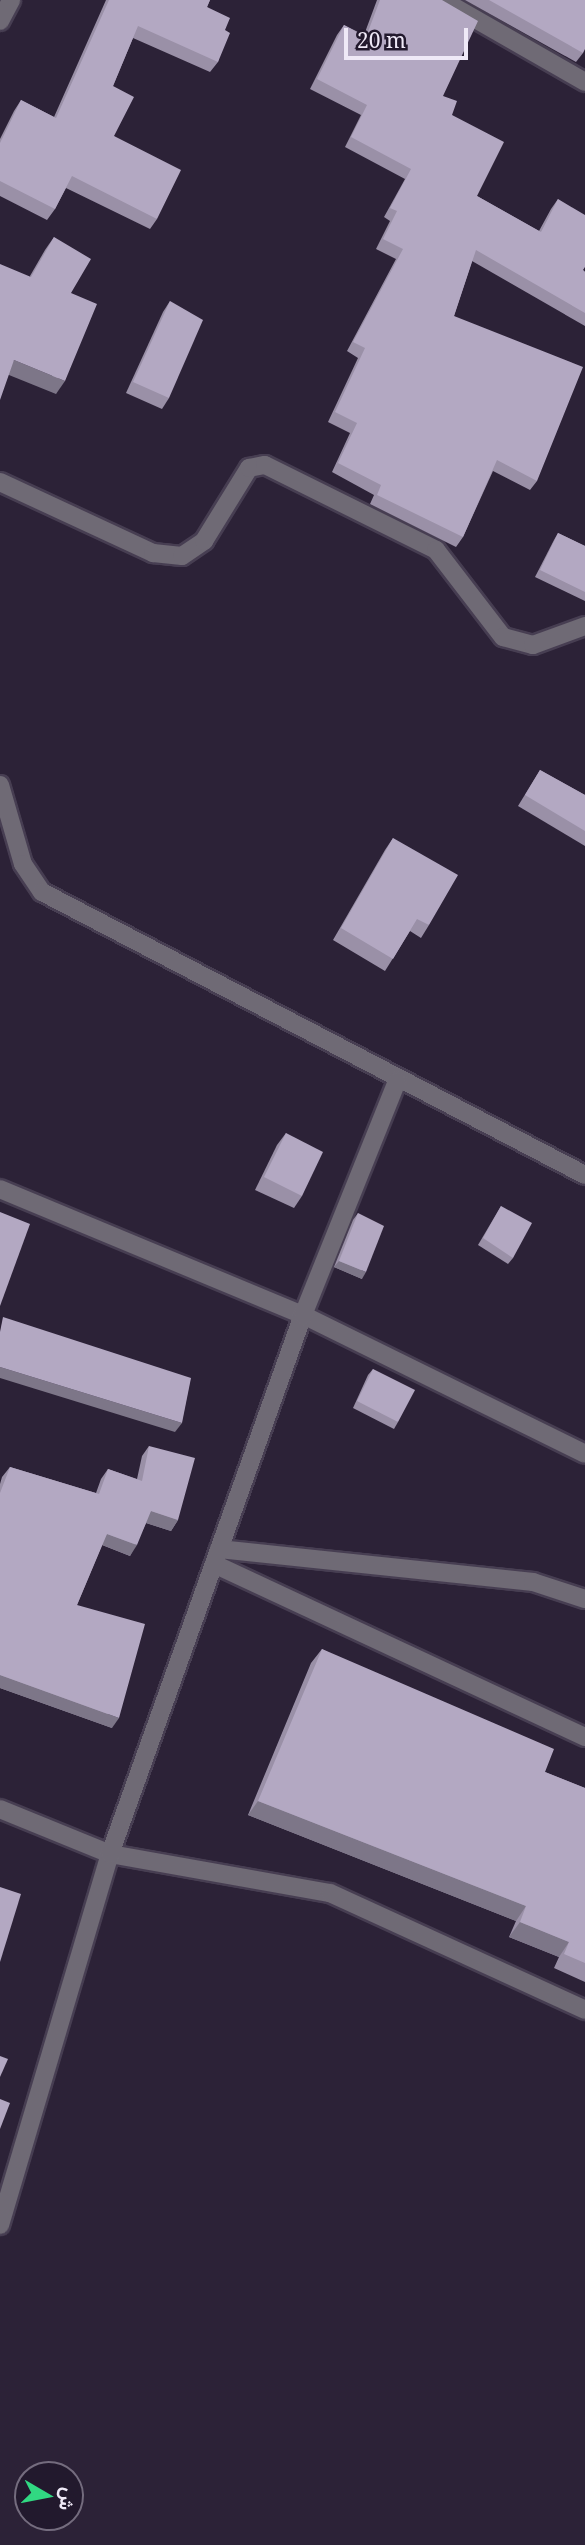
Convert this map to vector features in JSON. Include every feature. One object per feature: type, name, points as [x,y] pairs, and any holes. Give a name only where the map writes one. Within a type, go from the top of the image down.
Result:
[{"type":"street","points":[[0,20],[11,0]]},
{"type":"street","points":[[442,0],[585,82]]},
{"type":"street","points":[[0,482],[153,553],[182,556],[204,541],[249,468],[265,465],[436,550],[503,637],[533,645],[585,626]]},
{"type":"street","points":[[0,785],[23,864],[42,892],[397,1081],[585,1175]]},
{"type":"street","points":[[0,2225],[110,1854],[303,1315],[397,1081]]},
{"type":"street","points":[[0,1189],[303,1315],[585,1454]]},
{"type":"street","points":[[216,1556],[533,1582],[585,1599]]},
{"type":"street","points":[[216,1556],[585,1737]]},
{"type":"street","points":[[0,1809],[110,1854],[330,1892],[585,2010]]},
{"type":"building","points":[[109,0],[210,0],[207,7],[230,18],[225,30],[230,33],[218,62],[138,26],[113,86],[134,97],[114,136],[181,170],[157,219],[72,176],[55,209],[0,181],[0,143],[21,100],[56,118]]},
{"type":"building","points":[[380,0],[442,0],[478,21],[443,96],[457,101],[452,115],[504,142],[477,196],[541,232],[558,199],[585,215],[585,313],[476,250],[454,316],[583,367],[537,481],[497,460],[463,537],[377,495],[381,485],[338,463],[357,423],[335,412],[365,348],[353,342],[403,249],[383,239],[397,211],[390,208],[411,169],[351,137],[367,105],[317,79],[344,25],[366,37]]},
{"type":"building","points":[[489,0],[585,0],[583,53]]},
{"type":"building","points":[[54,237],[91,259],[71,293],[97,304],[65,381],[14,360],[0,400],[0,264],[31,277]]},
{"type":"building","points":[[170,301],[203,320],[169,398],[133,382]]},
{"type":"building","points":[[558,533],[585,546],[585,592],[540,570]]},
{"type":"building","points":[[540,770],[585,795],[585,831],[525,795]]},
{"type":"building","points":[[393,838],[458,875],[429,925],[417,919],[393,959],[341,928]]},
{"type":"building","points":[[286,1133],[323,1152],[302,1196],[264,1177]]},
{"type":"building","points":[[501,1206],[532,1223],[513,1258],[483,1238]]},
{"type":"building","points":[[0,1212],[30,1224],[0,1306]]},
{"type":"building","points":[[358,1213],[384,1226],[366,1272],[339,1261]]},
{"type":"building","points":[[3,1317],[191,1378],[182,1423],[0,1367]]},
{"type":"building","points":[[373,1369],[415,1390],[398,1422],[357,1401]]},
{"type":"building","points":[[149,1446],[195,1458],[178,1520],[151,1511],[137,1545],[107,1534],[77,1605],[145,1624],[119,1718],[0,1675],[0,1493],[10,1467],[99,1494],[108,1469],[142,1481]]},
{"type":"building","points":[[322,1649],[554,1749],[545,1772],[585,1788],[585,1963],[564,1954],[569,1942],[520,1922],[526,1906],[258,1801]]},
{"type":"building","points":[[0,1887],[21,1894],[0,1962]]},
{"type":"building","points":[[0,2056],[8,2059],[0,2077]]},
{"type":"building","points":[[0,2099],[10,2103],[0,2129]]}]
